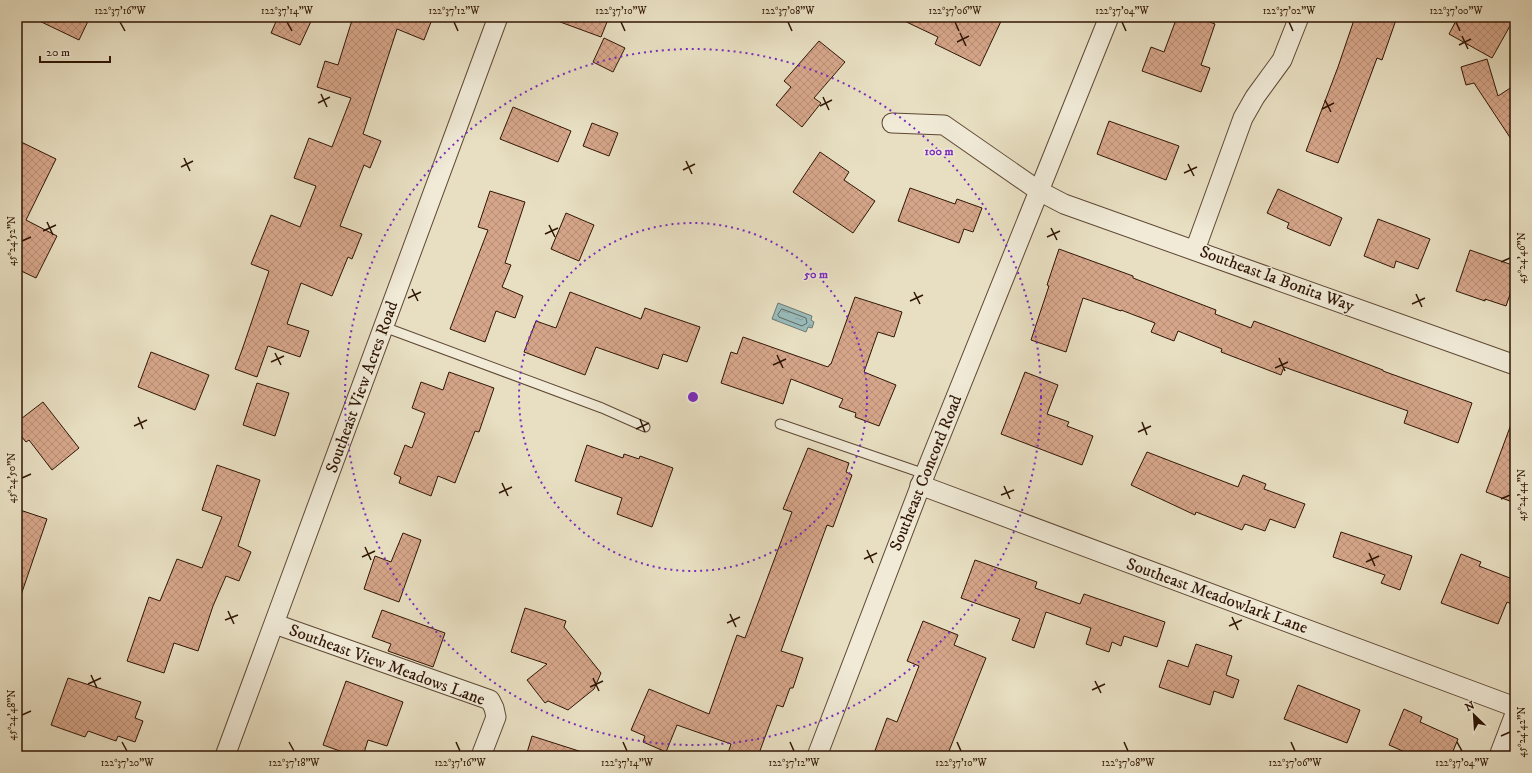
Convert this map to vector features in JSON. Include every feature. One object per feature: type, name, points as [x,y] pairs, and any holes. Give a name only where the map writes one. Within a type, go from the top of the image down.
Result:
[{"type":"street","name":"Southeast View Acres Road","points":[[225,756],[498,17]]},
{"type":"street","name":"Southeast Concord Road","points":[[817,756],[922,480],[1109,17]]},
{"type":"street","points":[[1195,250],[1243,118],[1255,97],[1282,60],[1299,17]]},
{"type":"street","name":"Southeast la Bonita Way","points":[[892,123],[944,125],[1039,191],[1064,204],[1515,365]]},
{"type":"street","name":"Southeast Meadowlark Lane","points":[[922,480],[1515,707]]},
{"type":"street","name":"Southeast View Meadows Lane","points":[[275,624],[490,700],[496,717],[482,756]]},
{"type":"street","points":[[1499,756],[1515,714]]},
{"type":"lane","points":[[384,327],[602,408],[645,427]]},
{"type":"lane","points":[[780,424],[922,480]]},
{"type":"water","points":[[778,303],[812,316],[811,320],[814,322],[812,328],[808,327],[806,332],[772,319]]},
{"type":"building","points":[[31,17],[90,17],[79,40]]},
{"type":"building","points":[[278,17],[313,17],[300,45],[271,33]]},
{"type":"building","points":[[353,17],[433,17],[424,40],[397,29],[363,134],[381,141],[370,168],[364,165],[340,226],[362,234],[352,259],[348,257],[332,296],[301,283],[287,324],[309,331],[300,357],[268,346],[257,377],[235,369],[269,271],[251,264],[271,215],[300,227],[316,186],[294,178],[309,138],[332,147],[351,98],[317,87],[325,61],[338,65]]},
{"type":"building","points":[[552,17],[609,17],[601,37],[552,19]]},
{"type":"building","points":[[896,17],[1003,17],[980,66],[935,44],[938,37]]},
{"type":"building","points":[[1177,17],[1196,17],[1215,24],[1201,65],[1210,68],[1201,92],[1142,71],[1151,47],[1164,52]]},
{"type":"building","points":[[1355,17],[1397,17],[1382,60],[1377,58],[1338,163],[1306,151],[1338,67]]},
{"type":"building","points":[[1458,17],[1515,17],[1492,58],[1449,34]]},
{"type":"building","points":[[604,38],[625,48],[613,72],[593,62]]},
{"type":"building","points":[[819,41],[845,62],[814,98],[821,103],[802,127],[776,105],[791,87],[784,81]]},
{"type":"building","points":[[1487,59],[1498,96],[1515,85],[1515,145],[1474,83],[1466,85],[1461,67]]},
{"type":"building","points":[[513,107],[571,131],[558,162],[500,139]]},
{"type":"building","points":[[1109,121],[1179,146],[1166,180],[1097,154]]},
{"type":"building","points":[[592,123],[618,133],[609,156],[583,146]]},
{"type":"building","points":[[17,140],[56,159],[26,220],[57,236],[36,278],[17,269]]},
{"type":"building","points":[[820,152],[849,172],[844,180],[875,201],[853,233],[793,192]]},
{"type":"building","points":[[910,188],[955,204],[957,199],[982,208],[973,232],[964,229],[959,243],[898,221]]},
{"type":"building","points":[[1278,189],[1342,218],[1330,246],[1287,228],[1289,223],[1267,213]]},
{"type":"building","points":[[490,191],[525,202],[505,263],[511,265],[502,287],[523,296],[515,318],[496,311],[485,342],[450,329],[488,230],[478,227]]},
{"type":"building","points":[[566,213],[594,225],[579,261],[551,249]]},
{"type":"building","points":[[1378,219],[1430,239],[1418,269],[1396,261],[1394,268],[1364,256]]},
{"type":"building","points":[[1059,249],[1133,276],[1133,278],[1216,310],[1215,314],[1251,328],[1254,321],[1383,371],[1472,403],[1458,443],[1404,423],[1408,411],[1284,367],[1281,375],[1221,352],[1222,349],[1178,331],[1174,341],[1151,332],[1155,323],[1083,298],[1066,352],[1031,340],[1049,286],[1047,285]]},
{"type":"building","points":[[1470,250],[1515,266],[1515,280],[1506,306],[1485,299],[1485,301],[1456,291]]},
{"type":"building","points":[[570,292],[641,319],[645,308],[700,327],[687,362],[663,354],[658,369],[596,347],[585,375],[524,352],[536,321],[556,328]]},
{"type":"building","points":[[855,297],[902,312],[894,337],[878,332],[864,372],[896,385],[879,426],[855,417],[856,413],[839,407],[843,399],[791,379],[783,404],[721,383],[731,352],[737,354],[743,337],[828,367],[831,364]]},
{"type":"building","points":[[151,352],[209,375],[195,410],[138,387]]},
{"type":"building","points":[[449,372],[494,388],[479,432],[475,431],[455,483],[438,476],[431,496],[399,483],[401,477],[394,474],[405,445],[412,448],[425,413],[412,408],[421,382],[443,390]]},
{"type":"building","points":[[1025,372],[1058,385],[1047,414],[1069,422],[1067,426],[1093,436],[1082,465],[1001,434]]},
{"type":"building","points":[[257,383],[289,393],[275,436],[243,425]]},
{"type":"building","points":[[43,402],[79,448],[52,470],[29,440],[26,442],[17,431],[17,422]]},
{"type":"building","points":[[1513,419],[1515,419],[1515,503],[1486,492]]},
{"type":"building","points":[[587,445],[623,458],[624,454],[639,459],[640,456],[673,468],[652,527],[617,514],[622,498],[575,481]]},
{"type":"building","points":[[808,448],[849,463],[846,472],[852,475],[833,527],[827,525],[781,651],[803,658],[793,688],[790,688],[783,707],[777,705],[758,756],[727,756],[731,744],[677,725],[666,752],[643,742],[645,736],[631,730],[649,689],[709,714],[737,635],[745,638],[792,512],[783,509]]},
{"type":"building","points":[[1147,452],[1238,487],[1243,475],[1266,484],[1264,489],[1305,504],[1295,528],[1270,519],[1265,531],[1245,524],[1242,530],[1196,512],[1195,515],[1131,485]]},
{"type":"building","points":[[217,465],[260,480],[238,546],[251,552],[239,581],[226,576],[213,606],[198,651],[174,643],[164,673],[127,661],[149,597],[160,601],[177,559],[202,568],[222,517],[202,510]]},
{"type":"building","points":[[17,509],[47,519],[20,598],[17,597]]},
{"type":"building","points":[[1341,532],[1412,556],[1400,590],[1381,583],[1385,575],[1333,557]]},
{"type":"building","points":[[403,533],[421,540],[399,602],[364,589],[375,556],[391,562]]},
{"type":"building","points":[[1461,554],[1481,562],[1479,566],[1515,580],[1515,606],[1507,602],[1498,624],[1441,603]]},
{"type":"building","points":[[975,560],[1037,582],[1035,588],[1080,604],[1084,594],[1165,622],[1157,647],[1124,636],[1121,646],[1112,642],[1109,652],[1086,644],[1091,628],[1046,612],[1034,648],[1012,640],[1020,619],[961,598]]},
{"type":"building","points":[[525,608],[566,621],[564,627],[601,673],[594,689],[568,710],[548,701],[545,703],[527,680],[547,664],[511,652]]},
{"type":"building","points":[[382,610],[445,633],[433,667],[388,651],[391,644],[372,637]]},
{"type":"building","points":[[923,621],[958,635],[954,645],[986,658],[947,756],[873,756],[887,718],[897,722],[919,666],[907,661]]},
{"type":"building","points":[[1196,644],[1232,656],[1226,675],[1239,680],[1233,698],[1214,691],[1210,705],[1159,687],[1168,660],[1188,667]]},
{"type":"building","points":[[68,678],[141,702],[135,718],[143,721],[135,742],[118,736],[116,741],[88,731],[85,737],[51,725]]},
{"type":"building","points":[[346,681],[403,702],[387,746],[368,740],[363,756],[354,756],[323,745]]},
{"type":"building","points":[[1298,685],[1360,710],[1347,743],[1284,719]]},
{"type":"building","points":[[1404,709],[1422,717],[1420,722],[1458,739],[1451,756],[1414,756],[1389,745]]},
{"type":"building","points":[[532,736],[582,752],[581,756],[526,756]]}]
